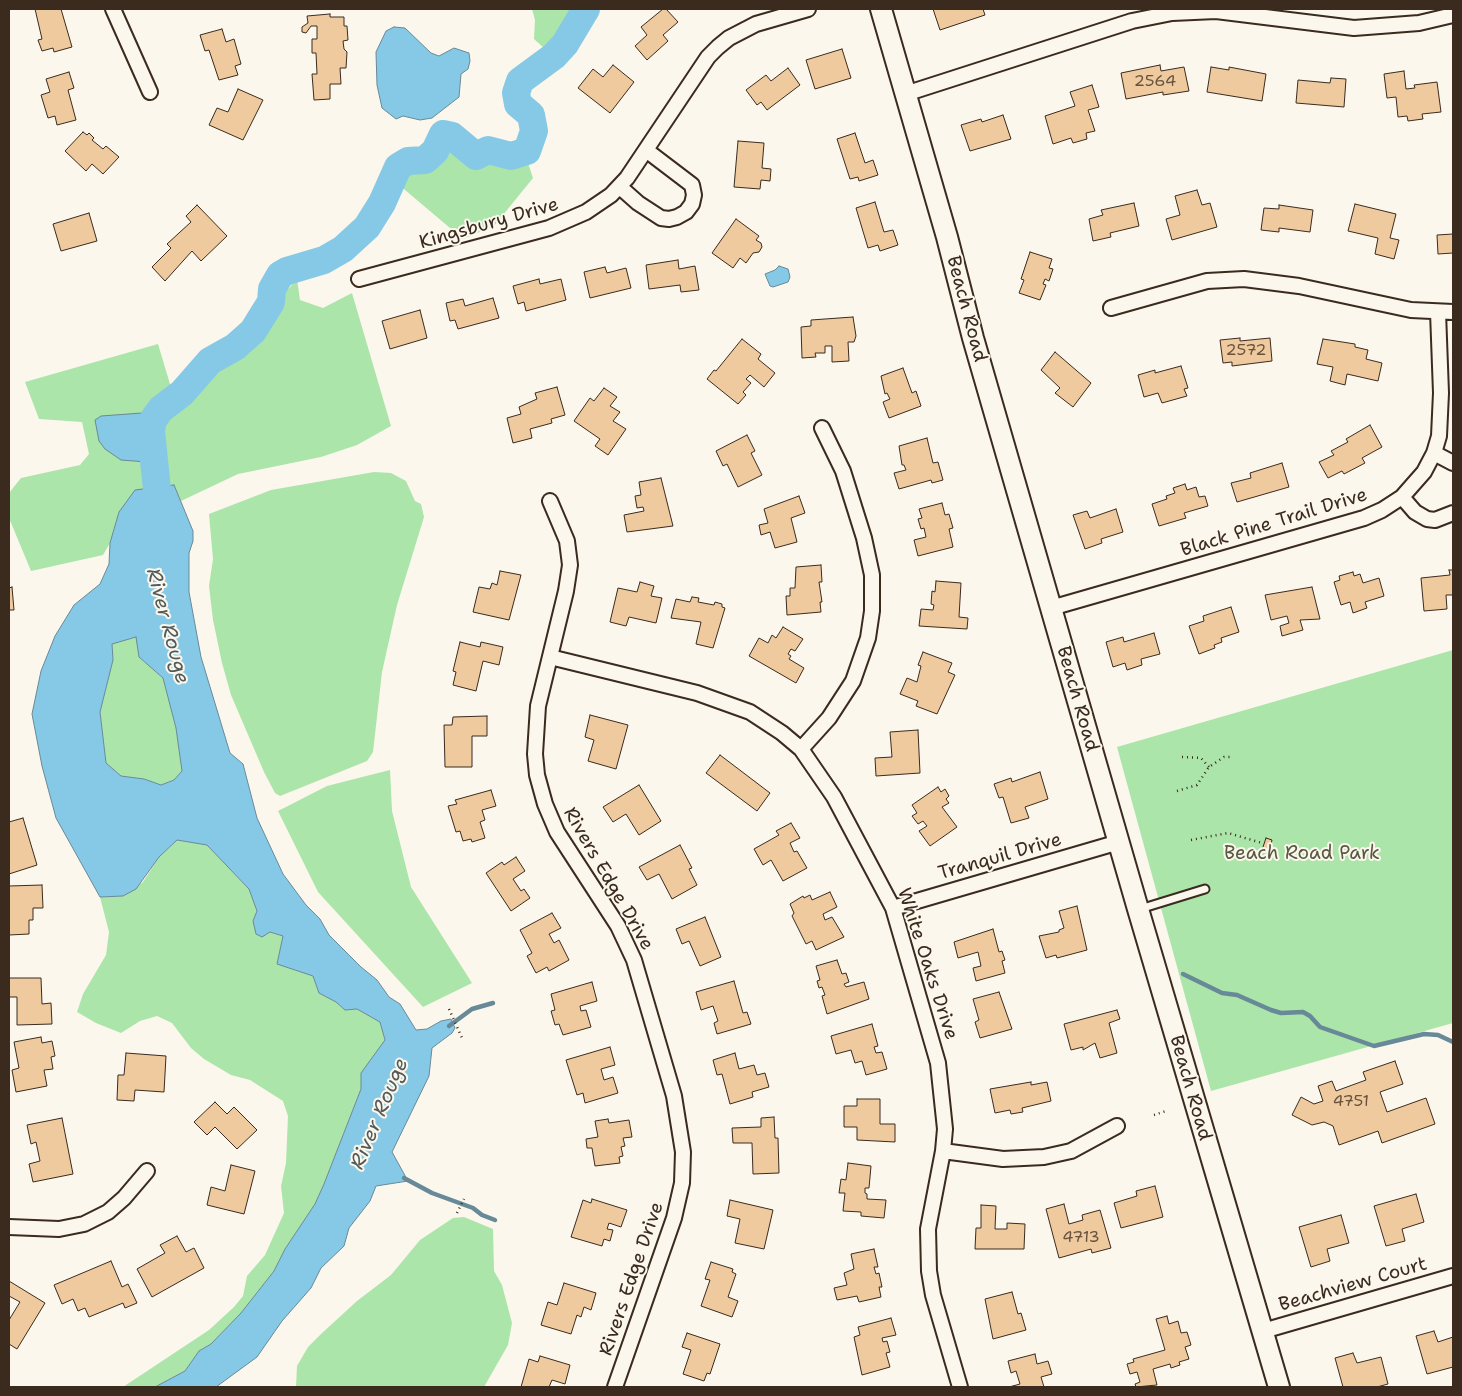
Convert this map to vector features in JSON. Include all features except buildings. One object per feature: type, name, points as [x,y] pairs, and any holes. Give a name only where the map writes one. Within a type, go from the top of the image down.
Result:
[{"type":"street","points":[[113,9],[150,92]]},
{"type":"street","name":"Kingsbury Drive","points":[[359,279],[561,224],[592,209],[620,187],[708,57],[718,47],[729,38],[756,24],[808,9]]},
{"type":"street","name":"Beach Road","points":[[881,9],[1051,608],[1279,1387]]},
{"type":"street","points":[[1313,23],[1315,9]]},
{"type":"street","points":[[905,94],[1132,21],[1172,13],[1216,11],[1334,26],[1384,27],[1419,23],[1453,15]]},
{"type":"street","points":[[620,187],[638,203],[661,218],[669,219],[676,217],[686,212],[692,204],[694,195],[692,185],[646,150]]},
{"type":"street","points":[[1111,308],[1207,282],[1244,279],[1276,282],[1384,305],[1438,312],[1453,312]]},
{"type":"street","name":"Black Pine Trail Drive","points":[[1051,608],[1364,518],[1382,510],[1402,497],[1418,480],[1434,453],[1441,418],[1438,312]]},
{"type":"street","points":[[801,749],[829,718],[853,681],[868,638],[872,611],[872,574],[864,538],[843,471],[822,428]]},
{"type":"street","points":[[1434,453],[1453,463]]},
{"type":"street","points":[[1402,497],[1415,512],[1426,519],[1436,520],[1453,513]]},
{"type":"street","name":"Rivers Edge Drive","points":[[550,501],[567,541],[570,565],[566,591],[536,719],[535,754],[537,775],[545,804],[557,832],[618,926],[634,960],[674,1096],[683,1152],[682,1183],[674,1218],[615,1387]]},
{"type":"street","name":"White Oaks Drive","points":[[550,657],[697,693],[731,704],[766,722],[801,749],[834,797],[893,908],[938,1063],[944,1107],[943,1151],[928,1229],[928,1271],[933,1295],[960,1387]]},
{"type":"street","name":"Tranquil Drive","points":[[893,908],[1119,842]]},
{"type":"street","points":[[943,1151],[1003,1159],[1044,1158],[1071,1151],[1117,1126]]},
{"type":"street","points":[[9,1227],[59,1229],[84,1224],[108,1212],[124,1198],[147,1171]]},
{"type":"street","name":"Beachview Court","points":[[1263,1331],[1453,1276]]},
{"type":"lane","points":[[1138,909],[1205,890]]},
{"type":"path","points":[[1182,757],[1201,758],[1210,767]]},
{"type":"path","points":[[1178,791],[1197,785],[1210,767],[1224,757],[1231,757]]},
{"type":"path","points":[[1191,840],[1228,833],[1262,843]]},
{"type":"path","points":[[449,1009],[462,1038]]},
{"type":"path","points":[[1154,1115],[1166,1110]]},
{"type":"path","points":[[457,1213],[464,1199]]},
{"type":"green space","points":[[532,9],[593,9],[566,59],[544,71],[546,50],[534,39],[535,20]]},
{"type":"green space","points":[[449,149],[456,149],[467,161],[483,158],[526,157],[533,178],[494,226],[463,239],[398,184],[405,176],[438,160]]},
{"type":"green space","points":[[297,279],[300,300],[323,308],[352,293],[391,426],[357,445],[321,457],[238,474],[181,501],[173,485],[119,512],[110,543],[103,555],[31,571],[9,518],[9,493],[21,478],[80,465],[89,454],[82,422],[39,419],[25,382],[158,344],[170,384],[197,383],[218,363],[244,352],[264,335],[275,304]]},
{"type":"green space","points":[[374,472],[391,473],[406,481],[415,501],[421,504],[424,517],[397,605],[382,672],[373,752],[367,761],[280,796],[275,793],[264,772],[231,695],[222,663],[213,620],[209,586],[213,559],[209,514],[271,490]]},
{"type":"green space","points":[[137,637],[139,657],[163,678],[176,728],[182,771],[174,780],[161,785],[144,779],[121,776],[106,763],[100,712],[113,660],[112,643]]},
{"type":"green space","name":"Beach Road Park","points":[[1453,650],[1453,1023],[1211,1091],[1117,747]]},
{"type":"green space","points":[[390,770],[392,811],[411,887],[472,983],[423,1007],[318,892],[278,811],[327,786]]},
{"type":"green space","points":[[177,840],[207,845],[249,889],[257,911],[253,921],[270,932],[283,936],[277,964],[313,976],[319,993],[336,1002],[345,1010],[357,1009],[380,1022],[385,1041],[361,1073],[361,1089],[315,1204],[285,1249],[274,1271],[241,1313],[211,1344],[199,1351],[185,1371],[155,1387],[123,1387],[209,1330],[234,1307],[243,1296],[247,1276],[265,1255],[284,1213],[281,1186],[286,1163],[288,1116],[283,1101],[250,1080],[231,1075],[204,1059],[191,1048],[172,1023],[157,1016],[140,1021],[121,1033],[96,1023],[77,1012],[83,994],[106,955],[109,932],[100,897],[123,896],[143,882],[159,857]]},
{"type":"green space","points":[[464,1217],[493,1229],[494,1271],[502,1285],[512,1323],[508,1345],[484,1387],[296,1387],[297,1366],[308,1347],[357,1301],[391,1275],[420,1240],[453,1218]]},
{"type":"water","points":[[394,27],[405,28],[431,53],[439,56],[454,48],[469,53],[468,69],[461,74],[459,97],[432,118],[420,120],[403,116],[396,119],[382,108],[377,85],[376,52],[386,31]]},
{"type":"water","points":[[779,266],[788,269],[790,277],[788,282],[773,287],[770,286],[765,274]]},
{"type":"water","points":[[148,411],[163,417],[161,426],[163,442],[161,458],[147,462],[121,460],[105,449],[99,441],[95,420],[101,416]]},
{"type":"water","points":[[174,485],[193,531],[193,541],[189,553],[189,592],[201,657],[230,753],[243,764],[257,818],[283,874],[306,905],[320,919],[329,935],[377,980],[389,997],[400,1004],[416,1030],[427,1029],[441,1021],[451,1019],[455,1028],[452,1033],[432,1048],[429,1076],[392,1152],[408,1181],[376,1186],[370,1201],[349,1228],[344,1246],[321,1268],[311,1288],[282,1321],[257,1357],[216,1387],[155,1387],[185,1371],[199,1351],[211,1344],[241,1313],[274,1271],[285,1249],[315,1204],[361,1089],[361,1073],[385,1040],[380,1022],[357,1009],[345,1010],[336,1002],[319,993],[313,976],[277,964],[283,936],[270,932],[262,937],[256,934],[253,921],[257,911],[249,889],[207,845],[177,840],[159,857],[136,889],[123,896],[100,897],[56,818],[42,766],[32,714],[41,671],[55,636],[74,605],[100,584],[109,564],[110,543],[119,512],[135,490]],"holes":[[[136,637],[139,657],[163,678],[176,728],[182,771],[174,780],[161,785],[144,779],[121,776],[106,763],[100,712],[113,660],[112,644]]]},
{"type":"waterway","name":"River Rouge","points":[[153,523],[158,499],[151,431],[153,420],[161,409],[182,393],[210,361],[235,347],[253,331],[271,302],[272,289],[280,275],[287,271],[324,260],[343,249],[367,227],[382,203],[398,167],[408,161],[425,160],[435,151],[443,134],[452,136],[476,156],[488,150],[511,156],[527,151],[534,131],[531,115],[518,104],[516,93],[520,81],[554,56],[565,44],[586,9]]},
{"type":"waterway","points":[[1183,974],[1222,993],[1237,995],[1271,1010],[1281,1013],[1303,1012],[1310,1016],[1320,1027],[1374,1046],[1424,1034],[1438,1035],[1453,1042]]},
{"type":"waterway","points":[[449,1026],[472,1009],[493,1003]]},
{"type":"waterway","points":[[404,1178],[432,1193],[473,1208],[482,1215],[495,1220]]}]
